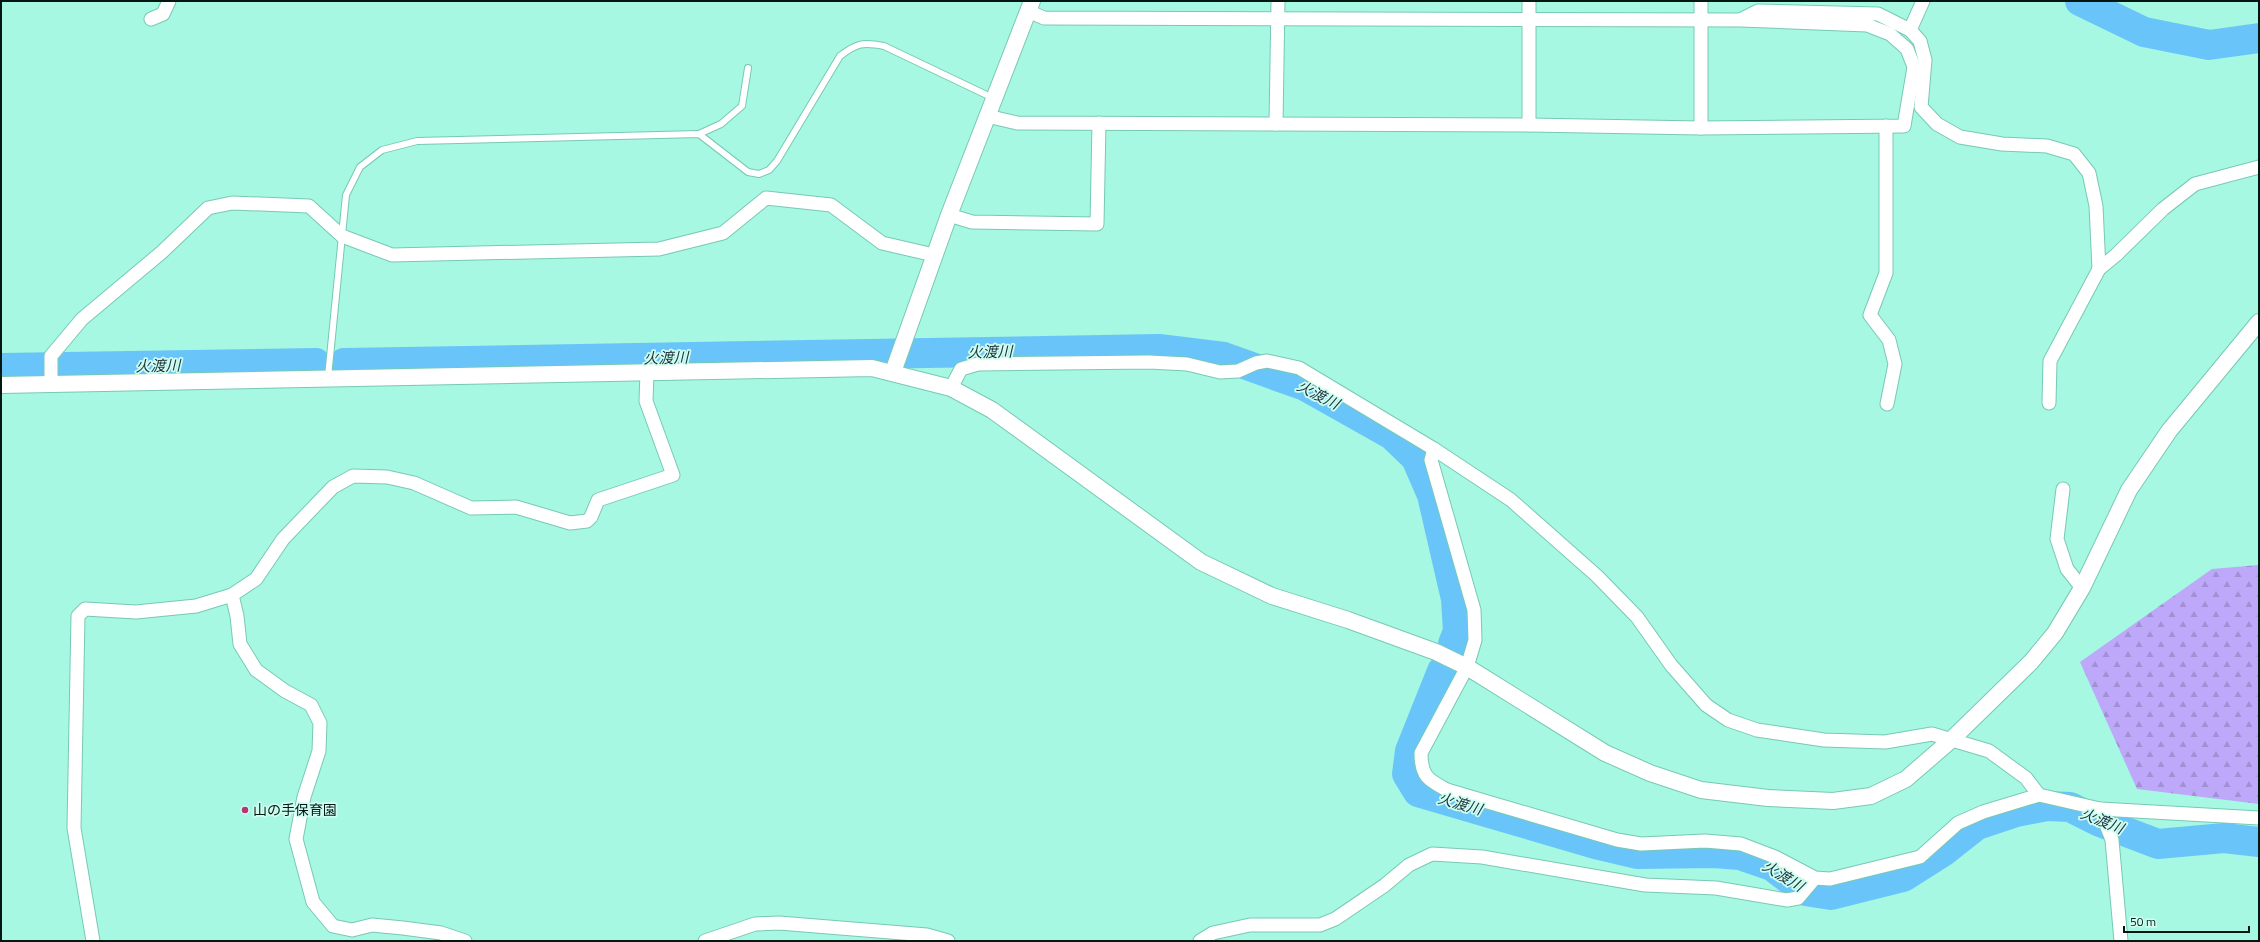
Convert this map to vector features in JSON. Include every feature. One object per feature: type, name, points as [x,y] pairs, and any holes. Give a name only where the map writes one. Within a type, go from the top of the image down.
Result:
[{"type":"street","points":[[152,19],[163,14],[169,1]]},
{"type":"street","points":[[1276,124],[1278,1]]},
{"type":"street","points":[[1529,1],[1529,125]]},
{"type":"street","points":[[1701,1],[1701,128]]},
{"type":"street","points":[[1910,30],[1923,1]]},
{"type":"street","points":[[894,367],[901,344],[993,98],[1030,6],[1044,18],[1740,20],[1867,25],[1890,34],[1907,49],[1914,67],[1904,126],[1701,128],[1529,125],[1017,123],[987,116]]},
{"type":"street","points":[[1740,20],[1758,11],[1878,14],[1910,30],[1920,41],[1925,60],[1921,107],[1937,124],[1960,137],[2002,144],[2047,146],[2074,154],[2089,173],[2096,206],[2099,269]]},
{"type":"street","points":[[949,215],[972,222],[1097,224],[1099,123]]},
{"type":"street","points":[[1886,126],[1886,272],[1870,315],[1888,340],[1895,364],[1887,404]]},
{"type":"street","points":[[2049,403],[2050,361],[2099,269],[2116,255],[2163,209],[2195,184],[2259,167]]},
{"type":"street","points":[[51,384],[51,356],[82,318],[162,252],[208,208],[232,204],[309,206],[342,236],[392,255],[659,250],[723,233],[766,198],[831,205],[882,243],[934,255]]},
{"type":"street","points":[[1,385],[894,367],[951,388],[992,410],[1201,562],[1272,596],[1414,644],[1467,667],[1605,753],[1650,773],[1701,790],[1768,798],[1833,801],[1871,796],[1906,780],[1950,741],[2031,662],[2055,633],[2082,588],[2129,490],[2170,431],[2259,322]]},
{"type":"street","points":[[951,388],[961,369],[978,364],[1149,362],[1187,364],[1220,372],[1238,371],[1256,363],[1268,361],[1299,368],[1434,449],[1512,500],[1597,576],[1637,617],[1671,665],[1706,705],[1728,720],[1757,730],[1824,740],[1885,742],[1932,734],[1950,741],[1989,751],[2026,778],[2039,795]]},
{"type":"street","points":[[93,941],[74,828],[78,616],[85,609],[136,612],[196,606],[232,595],[256,578],[283,539],[333,487],[353,476],[388,477],[414,483],[471,508],[516,507],[570,523],[587,521],[591,517],[598,500],[672,475],[646,401],[647,373]]},
{"type":"street","points":[[1434,449],[1431,460],[1474,610],[1475,640],[1467,667],[1421,753],[1421,767],[1428,780],[1447,790],[1617,840],[1641,844],[1705,841],[1741,844],[1775,858],[1813,880],[1830,879],[1920,857],[1958,823],[1983,812],[2039,795],[2100,809],[2259,818]]},
{"type":"street","points":[[2063,489],[2057,539],[2067,569],[2082,588]]},
{"type":"street","points":[[232,595],[238,616],[240,644],[256,670],[285,691],[311,705],[320,723],[319,751],[304,797],[296,839],[313,902],[332,926],[352,930],[372,925],[403,928],[441,933],[465,941]]},
{"type":"street","points":[[2100,809],[2112,840],[2121,941]]},
{"type":"street","points":[[1200,941],[1213,932],[1250,925],[1320,925],[1330,921],[1385,885],[1409,865],[1432,854],[1482,857],[1644,885],[1716,888],[1787,900],[1800,896],[1813,880]]},
{"type":"street","points":[[705,941],[755,924],[779,923],[927,935],[948,941]]},
{"type":"lane","points":[[699,134],[748,172],[759,174],[770,170],[777,161],[840,56],[852,46],[867,43],[884,46],[993,98]]},
{"type":"lane","points":[[328,379],[346,195],[360,167],[382,150],[417,141],[699,134],[721,124],[742,106],[748,68]]},
{"type":"green space","points":[[2259,565],[2259,804],[2137,789],[2080,662],[2212,569]]},
{"type":"waterway","points":[[2080,1],[2144,32],[2209,45],[2259,38]]},
{"type":"waterway","name":"火渡川","points":[[344,363],[1159,349],[1224,357],[1305,386],[1392,435],[1416,458],[1432,495],[1456,599],[1458,631],[1453,644]]},
{"type":"waterway","name":"火渡川","points":[[1,368],[316,363]]},
{"type":"waterway","name":"火渡川","points":[[1442,671],[1410,751],[1407,774],[1418,792],[1599,845],[1637,854],[1714,853],[1740,855],[1772,866],[1805,891],[1831,895],[1903,877],[1944,851],[1977,825],[2016,812],[2047,806],[2070,807],[2100,822],[2158,844],[2224,838],[2259,842]]},
{"type":"place","name":"山の手保育園","points":[[245,810]]}]
